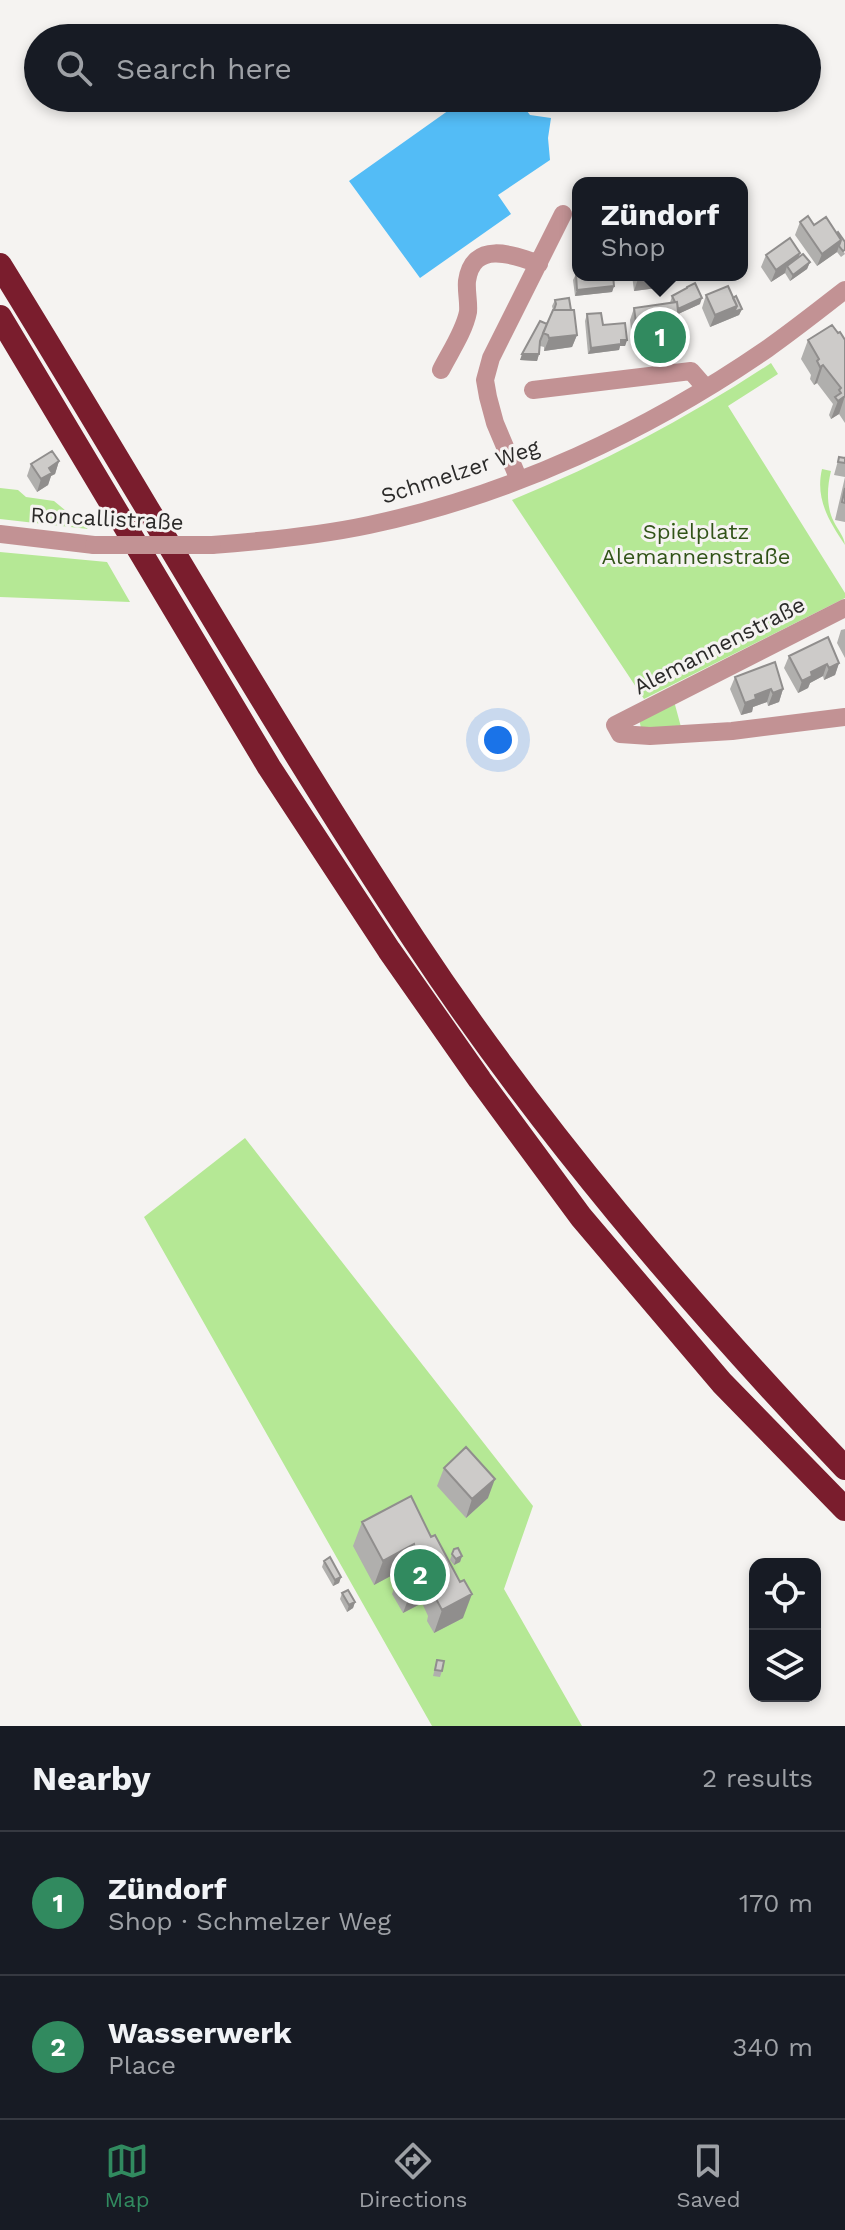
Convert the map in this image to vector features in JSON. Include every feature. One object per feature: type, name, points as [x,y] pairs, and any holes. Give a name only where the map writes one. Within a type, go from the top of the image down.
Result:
[{"type":"highway","points":[[0,265],[299,759],[416,943],[604,1199],[750,1368],[845,1468]]},
{"type":"highway","points":[[0,317],[269,767],[389,950],[480,1080],[581,1217],[722,1383],[845,1509]]},
{"type":"street","points":[[519,480],[495,423],[485,380],[491,358],[563,214]]},
{"type":"street","points":[[441,370],[467,314],[467,281],[476,262],[484,255],[496,252],[509,253],[539,264]]},
{"type":"street","name":"Schmelzer Weg","points":[[212,545],[290,539],[368,525],[456,502],[519,480],[630,430],[705,387],[768,348],[845,290]]},
{"type":"street","points":[[533,390],[691,371],[705,387]]},
{"type":"street","name":"Roncallistraße","points":[[0,534],[94,545],[212,545]]},
{"type":"street","name":"Alemannenstraße","points":[[845,608],[615,725],[620,734],[650,736],[732,731],[845,717]]},
{"type":"green space","name":"Spielplatz Alemannenstraße","points":[[771,363],[778,374],[728,406],[845,593],[845,598],[644,699],[512,500],[645,438]]},
{"type":"green space","points":[[822,469],[831,471],[828,503],[845,545],[822,500]]},
{"type":"green space","points":[[0,488],[18,490],[26,497],[54,501],[88,529],[0,519]]},
{"type":"green space","points":[[0,552],[107,562],[130,602],[0,597]]},
{"type":"green space","points":[[674,701],[681,727],[641,728],[639,719]]},
{"type":"green space","points":[[245,1138],[533,1506],[504,1589],[582,1726],[432,1726],[144,1217]]},
{"type":"water","points":[[446,112],[528,112],[551,118],[548,138],[550,160],[498,195],[511,214],[420,278],[349,181]]},
{"type":"building","points":[[808,216],[814,225],[826,217],[841,240],[822,254],[800,222]]},
{"type":"building","points":[[838,232],[845,242],[843,251],[839,246],[841,240]]},
{"type":"building","points":[[790,238],[800,253],[776,270],[766,255]]},
{"type":"building","points":[[803,254],[810,262],[793,275],[787,266]]},
{"type":"building","points":[[576,281],[614,281],[614,286],[577,290]]},
{"type":"building","points":[[695,283],[702,298],[678,309],[672,296]]},
{"type":"building","points":[[728,286],[737,306],[715,315],[706,295]]},
{"type":"building","points":[[736,296],[742,309],[734,312],[737,306],[733,298]]},
{"type":"building","points":[[569,298],[571,310],[554,310],[555,300]]},
{"type":"building","points":[[677,302],[680,331],[638,337],[634,308]]},
{"type":"building","points":[[553,310],[574,310],[577,335],[549,338],[543,333]]},
{"type":"building","points":[[601,313],[603,325],[625,323],[627,340],[621,340],[621,344],[591,348],[587,314]]},
{"type":"building","points":[[540,321],[547,324],[539,354],[522,354]]},
{"type":"building","points":[[832,325],[845,340],[845,396],[838,401],[835,397],[841,393],[841,388],[823,365],[820,367],[808,340]]},
{"type":"building","points":[[52,451],[59,461],[49,468],[52,473],[41,479],[31,464]]},
{"type":"building","points":[[828,637],[839,663],[829,668],[827,664],[802,681],[789,656]]},
{"type":"building","points":[[775,662],[783,689],[773,693],[771,689],[745,703],[735,677]]},
{"type":"building","points":[[466,1447],[495,1479],[472,1499],[444,1468]]},
{"type":"building","points":[[411,1496],[431,1537],[435,1535],[460,1582],[464,1580],[472,1594],[442,1610],[435,1597],[439,1595],[430,1579],[412,1589],[401,1570],[416,1554],[414,1544],[383,1561],[362,1522]]},
{"type":"building","points":[[458,1548],[462,1556],[456,1559],[452,1554]]},
{"type":"building","points":[[330,1557],[341,1577],[335,1580],[324,1561]]},
{"type":"building","points":[[348,1590],[355,1602],[349,1605],[342,1593]]},
{"type":"building","points":[[437,1660],[444,1661],[442,1671],[435,1670]]},
{"type":"place","name":"Zündorf","points":[[660,337]]},
{"type":"place","name":"Wasserwerk","points":[[420,1575]]}]
